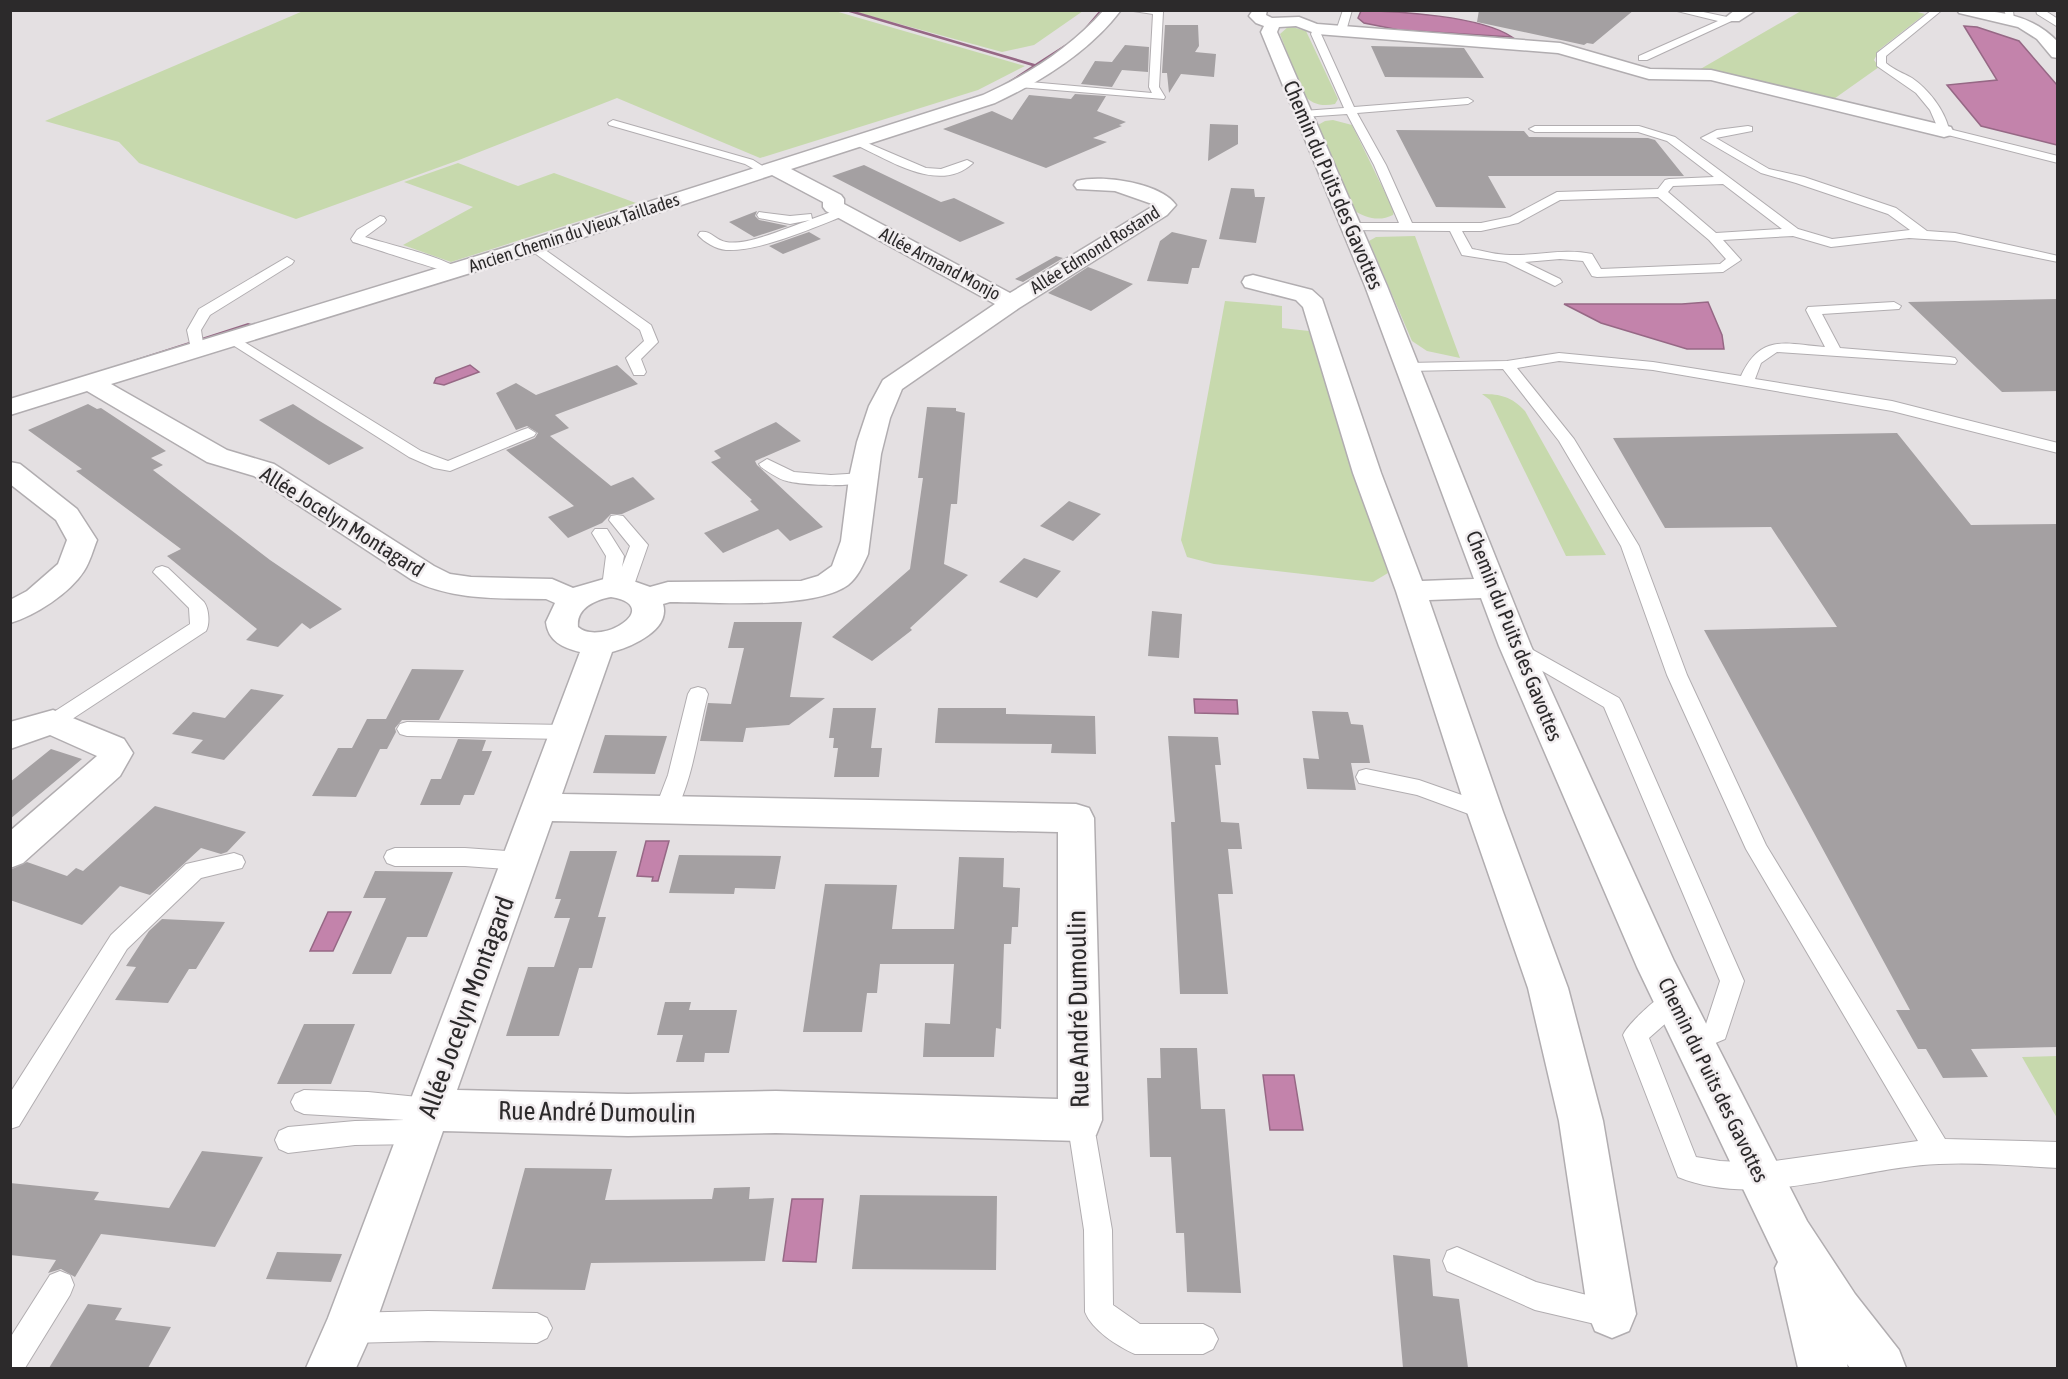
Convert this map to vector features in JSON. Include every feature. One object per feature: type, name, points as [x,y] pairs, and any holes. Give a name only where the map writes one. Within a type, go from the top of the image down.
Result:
[{"type":"street","name":"Ancien Chemin du Vieux Taillades","points":[[10,408],[534,246],[989,99],[1019,84],[1083,41],[1113,10]]},
{"type":"street","points":[[1730,19],[1748,10]]},
{"type":"street","points":[[1965,10],[2010,15],[2050,36],[2058,53]]},
{"type":"street","points":[[1288,15],[1317,29],[1560,48],[1650,74],[1711,75],[1944,130]]},
{"type":"street","name":"Chemin du Puits des Gavottes","points":[[1288,15],[1269,32],[1408,367],[1515,646],[1674,1001],[1790,1238],[1838,1311],[1881,1368]]},
{"type":"street","name":"Allée Armand Monjo","points":[[627,591],[801,591],[823,587],[844,572],[853,554],[863,477],[882,401],[892,385],[1011,303],[838,210],[834,199],[771,170]]},
{"type":"street","name":"Allée Edmond Rostand","points":[[1011,303],[1160,211],[1166,205],[1161,199],[1116,185],[1084,185]]},
{"type":"street","points":[[1253,282],[1304,295],[1314,304],[1367,473],[1411,591],[1485,812],[1548,988],[1581,1121],[1612,1314]]},
{"type":"street","name":"Allée Jocelyn Montagard","points":[[91,383],[217,456],[264,470],[423,573],[443,583],[471,587],[552,589],[574,601]]},
{"type":"street","points":[[10,470],[67,515],[82,540],[71,568],[38,598],[10,613]]},
{"type":"street","points":[[1411,591],[1493,588]]},
{"type":"street","points":[[627,591],[650,608],[647,618],[629,636],[599,644],[577,641],[563,630],[561,621],[565,610],[585,594],[627,591]]},
{"type":"street","name":"Allée Jocelyn Montagard","points":[[331,1368],[350,1328],[599,644]]},
{"type":"street","points":[[10,737],[30,727],[52,722],[112,748],[116,753],[108,766],[10,853]]},
{"type":"street","name":"Rue André Dumoulin","points":[[424,1121],[776,1112],[1080,1120],[1076,818],[541,807]]},
{"type":"street","name":"Chemin du Puits des Gavottes","points":[[1790,1238],[1812,1317],[1823,1368]]},
{"type":"lane","points":[[1019,84],[1160,97],[1154,87],[1158,12],[1131,10]]},
{"type":"lane","points":[[1341,31],[1348,10]]},
{"type":"lane","points":[[1677,10],[1730,19]]},
{"type":"lane","points":[[1938,10],[1881,55],[1881,64],[1889,73],[1909,81],[1922,93],[1943,122],[1944,130],[2058,160]]},
{"type":"lane","points":[[2040,12],[2058,24]]},
{"type":"lane","points":[[1643,57],[1730,19]]},
{"type":"lane","points":[[1317,29],[1316,34],[1350,110],[1380,165],[1407,227]]},
{"type":"lane","points":[[1303,114],[1468,101]]},
{"type":"lane","points":[[614,123],[771,170]]},
{"type":"lane","points":[[1535,129],[1639,129],[1671,139],[1794,232]]},
{"type":"lane","points":[[1748,129],[1720,132],[1707,138],[1766,171],[1893,211],[1924,235]]},
{"type":"lane","points":[[858,142],[924,171],[942,173],[967,164]]},
{"type":"lane","points":[[1661,193],[1670,183],[1725,180]]},
{"type":"lane","points":[[1350,227],[1454,227],[1481,227],[1514,220],[1557,196],[1661,193],[1713,237],[1734,260],[1723,268],[1597,273],[1587,257],[1560,255],[1509,259],[1467,252],[1454,227]]},
{"type":"lane","points":[[763,215],[790,220],[838,210]]},
{"type":"lane","points":[[704,235],[723,246],[741,244],[776,235],[838,210]]},
{"type":"lane","points":[[380,220],[361,232],[357,239],[436,263],[454,271]]},
{"type":"lane","points":[[1713,237],[1794,232],[1831,243],[1909,234],[1956,237],[2054,259]]},
{"type":"lane","points":[[534,246],[646,328],[651,342],[633,358],[639,372]]},
{"type":"lane","points":[[1509,259],[1555,282]]},
{"type":"lane","points":[[197,350],[194,330],[204,312],[287,261]]},
{"type":"lane","points":[[1835,353],[1813,310],[1894,306]]},
{"type":"lane","points":[[233,339],[415,454],[440,465],[450,466],[528,433]]},
{"type":"lane","points":[[1746,381],[1755,361],[1774,347],[1950,361]]},
{"type":"lane","points":[[1408,367],[1507,364],[1559,357],[1610,360],[1892,406],[2058,448]]},
{"type":"lane","points":[[1507,364],[1566,439],[1630,546],[1677,675],[1757,849],[1938,1151]]},
{"type":"lane","points":[[767,465],[790,477],[831,480],[863,477]]},
{"type":"lane","points":[[617,520],[639,545],[627,591]]},
{"type":"lane","points":[[601,533],[615,555],[627,591]]},
{"type":"lane","points":[[52,722],[199,627],[198,606],[162,572]]},
{"type":"lane","points":[[1515,646],[1612,703],[1732,981],[1716,1031],[1694,1041]]},
{"type":"lane","points":[[666,809],[678,775],[698,694]]},
{"type":"lane","points":[[407,729],[566,732]]},
{"type":"lane","points":[[1366,777],[1419,788],[1485,812]]},
{"type":"lane","points":[[395,857],[465,857],[520,861]]},
{"type":"lane","points":[[10,1117],[119,942],[194,870],[234,862]]},
{"type":"lane","points":[[1674,1001],[1635,1035],[1686,1168],[1720,1174],[1761,1176],[1938,1151],[2058,1155]]},
{"type":"lane","points":[[304,1102],[368,1104],[424,1121]]},
{"type":"lane","points":[[1080,1120],[1098,1230],[1099,1312],[1135,1339],[1203,1339]]},
{"type":"lane","points":[[288,1140],[355,1133],[424,1121]]},
{"type":"lane","points":[[1457,1261],[1535,1296],[1612,1314]]},
{"type":"lane","points":[[10,1366],[60,1286]]},
{"type":"lane","points":[[350,1328],[537,1328]]},
{"type":"green space","points":[[1910,10],[1925,14],[1880,49],[1874,60],[1879,67],[1831,101],[1697,71],[1801,11]]},
{"type":"green space","points":[[303,11],[835,11],[1025,66],[978,90],[760,158],[617,98],[459,160],[296,219],[139,163],[119,142],[45,121]]},
{"type":"green space","points":[[852,11],[1083,11],[1034,45],[1002,52]]},
{"type":"green space","points":[[1289,26],[1306,31],[1338,99],[1335,104],[1317,104],[1303,94],[1280,34]]},
{"type":"green space","points":[[1333,120],[1352,125],[1394,211],[1393,215],[1373,218],[1353,210],[1318,125]]},
{"type":"green space","points":[[458,163],[518,186],[554,173],[636,203],[451,262],[403,245],[473,207],[404,182]]},
{"type":"green space","points":[[1415,236],[1460,358],[1427,351],[1412,341],[1369,241],[1376,237]]},
{"type":"green space","points":[[1225,301],[1282,306],[1282,328],[1309,331],[1388,573],[1373,582],[1214,564],[1187,557],[1181,540]]},
{"type":"green space","points":[[1482,394],[1506,397],[1525,411],[1606,555],[1566,556],[1490,400]]},
{"type":"green space","points":[[2058,1056],[2057,1118],[2022,1057]]},
{"type":"shaded area","points":[[1361,11],[1439,16],[1481,24],[1512,37],[1399,30],[1364,23],[1358,18]]},
{"type":"shaded area","points":[[1964,26],[1977,27],[2019,41],[2057,85],[2057,145],[1981,126],[1947,85],[1997,80]]},
{"type":"shaded area","points":[[1708,302],[1722,335],[1724,349],[1687,349],[1601,323],[1564,304],[1682,304]]},
{"type":"shaded area","points":[[470,365],[479,372],[444,385],[434,383],[436,378]]},
{"type":"shaded area","points":[[1194,699],[1237,700],[1238,714],[1195,713]]},
{"type":"shaded area","points":[[646,841],[669,841],[658,881],[652,881],[653,877],[637,876]]},
{"type":"shaded area","points":[[328,912],[351,912],[333,951],[310,951]]},
{"type":"shaded area","points":[[1263,1075],[1294,1075],[1303,1130],[1270,1130]]},
{"type":"shaded area","points":[[792,1199],[823,1199],[816,1262],[783,1261]]},
{"type":"building","points":[[1479,10],[1634,10],[1593,44],[1584,45],[1477,22]]},
{"type":"building","points":[[1165,25],[1198,25],[1199,46],[1195,52],[1216,54],[1214,77],[1181,74],[1169,93],[1167,73],[1162,73]]},
{"type":"building","points":[[1125,45],[1149,47],[1148,72],[1122,70],[1112,87],[1081,84],[1095,61],[1112,62]]},
{"type":"building","points":[[1371,46],[1464,48],[1484,78],[1385,77]]},
{"type":"building","points":[[1075,94],[1106,96],[1097,111],[1126,122],[1119,125],[1122,126],[1093,138],[1107,142],[1046,168],[943,129],[992,111],[1012,120],[1029,95],[1071,99]]},
{"type":"building","points":[[1210,124],[1238,125],[1238,144],[1208,161]]},
{"type":"building","points":[[1396,130],[1524,131],[1529,137],[1648,138],[1655,140],[1684,176],[1488,176],[1506,208],[1436,207]]},
{"type":"building","points":[[864,165],[941,202],[954,198],[1005,223],[960,242],[832,176]]},
{"type":"building","points":[[1231,188],[1254,189],[1255,197],[1265,197],[1256,243],[1219,239]]},
{"type":"building","points":[[757,211],[755,216],[759,220],[788,226],[754,237],[729,222]]},
{"type":"building","points":[[809,232],[821,239],[783,254],[769,246]]},
{"type":"building","points":[[1172,232],[1207,240],[1199,268],[1192,268],[1188,284],[1147,281],[1160,241]]},
{"type":"building","points":[[1056,256],[1063,258],[1023,282],[1015,279]]},
{"type":"building","points":[[1088,267],[1133,284],[1091,311],[1048,293]]},
{"type":"building","points":[[2058,299],[2058,391],[2002,392],[1908,302]]},
{"type":"building","points":[[617,365],[638,384],[555,415],[569,428],[550,436],[611,486],[633,477],[655,499],[622,514],[611,514],[602,523],[568,538],[548,517],[574,506],[506,450],[535,438],[538,433],[527,426],[516,430],[496,393],[516,383],[536,395]]},
{"type":"building","points":[[88,404],[97,409],[101,408],[166,451],[151,458],[163,465],[153,470],[270,560],[342,609],[310,629],[302,623],[278,647],[246,640],[257,629],[167,556],[181,549],[76,471],[82,469],[28,430]]},
{"type":"building","points":[[293,404],[364,448],[329,465],[259,420]]},
{"type":"building","points":[[927,407],[956,408],[956,411],[965,413],[957,504],[951,504],[944,564],[968,575],[910,628],[912,630],[872,661],[832,637],[910,569],[923,478],[918,478]]},
{"type":"building","points":[[776,422],[801,441],[755,461],[823,527],[790,541],[778,529],[723,553],[704,533],[759,510],[750,501],[752,500],[711,462],[721,458],[714,451]]},
{"type":"building","points":[[1897,433],[1971,525],[2058,524],[2058,1047],[1971,1049],[1988,1077],[1943,1078],[1926,1049],[1918,1049],[1896,1010],[1910,1010],[1704,630],[1837,627],[1771,527],[1665,528],[1613,438]]},
{"type":"building","points":[[1069,501],[1101,514],[1073,541],[1040,526]]},
{"type":"building","points":[[1024,558],[1061,571],[1037,598],[999,582]]},
{"type":"building","points":[[1152,611],[1182,614],[1179,658],[1148,656]]},
{"type":"building","points":[[734,622],[802,622],[790,697],[825,698],[789,725],[746,728],[743,742],[700,741],[708,703],[731,704],[744,648],[728,648]]},
{"type":"building","points":[[412,669],[464,670],[439,720],[402,720],[395,728],[396,732],[387,749],[380,749],[356,797],[312,796],[338,748],[352,748],[367,719],[386,719]]},
{"type":"building","points":[[251,689],[284,695],[224,760],[191,753],[203,740],[172,734],[193,712],[225,718]]},
{"type":"building","points":[[833,708],[876,708],[871,748],[882,748],[879,777],[834,777],[838,748],[833,748],[834,738],[829,738]]},
{"type":"building","points":[[938,708],[1006,708],[1006,714],[1095,716],[1096,754],[1051,753],[1052,744],[935,743]]},
{"type":"building","points":[[1312,711],[1348,712],[1351,724],[1363,725],[1370,763],[1351,763],[1356,790],[1307,789],[1303,758],[1319,759]]},
{"type":"building","points":[[605,735],[667,736],[655,774],[593,773]]},
{"type":"building","points":[[1168,736],[1218,737],[1221,765],[1215,765],[1221,822],[1239,823],[1242,849],[1228,849],[1233,894],[1218,894],[1228,994],[1180,994],[1171,822],[1175,822]]},
{"type":"building","points":[[458,739],[486,740],[482,751],[492,751],[474,795],[464,795],[460,805],[420,805],[431,779],[441,779]]},
{"type":"building","points":[[51,749],[82,759],[10,819],[10,782]]},
{"type":"building","points":[[155,806],[246,832],[227,852],[221,854],[201,848],[150,895],[120,886],[82,925],[10,900],[10,870],[27,862],[67,876],[76,868],[83,871]]},
{"type":"building","points":[[570,851],[617,851],[598,917],[606,917],[592,968],[579,968],[559,1036],[506,1036],[528,967],[554,967],[570,918],[554,918],[561,899],[555,899]]},
{"type":"building","points":[[679,855],[781,856],[775,889],[735,888],[734,894],[669,893]]},
{"type":"building","points":[[959,857],[1004,858],[1003,887],[1020,888],[1018,927],[1012,927],[1011,944],[1004,944],[1001,1029],[996,1028],[994,1057],[923,1057],[925,1023],[950,1024],[954,964],[880,964],[877,993],[867,993],[862,1032],[803,1032],[825,884],[897,885],[892,929],[954,929]]},
{"type":"building","points":[[375,871],[453,872],[427,937],[407,937],[391,974],[352,974],[386,898],[363,898]]},
{"type":"building","points":[[162,919],[225,922],[196,969],[189,969],[168,1003],[115,1000],[136,967],[126,966],[149,931]]},
{"type":"building","points":[[665,1002],[691,1002],[689,1010],[737,1010],[729,1053],[705,1053],[704,1062],[676,1062],[683,1035],[657,1035]]},
{"type":"building","points":[[304,1024],[355,1024],[331,1084],[277,1084]]},
{"type":"building","points":[[1160,1048],[1197,1048],[1201,1109],[1225,1109],[1241,1293],[1187,1292],[1184,1233],[1176,1233],[1171,1157],[1150,1157],[1147,1078],[1161,1078]]},
{"type":"building","points":[[202,1151],[263,1157],[215,1247],[101,1234],[75,1277],[61,1269],[48,1273],[56,1260],[10,1255],[10,1183],[99,1192],[94,1200],[169,1208]]},
{"type":"building","points":[[525,1168],[612,1169],[605,1200],[712,1199],[714,1188],[750,1187],[749,1199],[774,1198],[765,1261],[591,1263],[585,1290],[492,1289]]},
{"type":"building","points":[[860,1195],[997,1196],[996,1270],[852,1269]]},
{"type":"building","points":[[277,1252],[342,1254],[331,1282],[266,1279]]},
{"type":"building","points":[[1393,1255],[1430,1259],[1433,1296],[1459,1299],[1468,1368],[1403,1368]]},
{"type":"building","points":[[88,1304],[122,1308],[115,1320],[171,1327],[148,1368],[49,1368]]},
{"type":"waterway","points":[[844,10],[1036,66]]},
{"type":"waterway","points":[[1085,31],[1103,10]]},
{"type":"waterway","points":[[1036,66],[1068,45]]},
{"type":"waterway","points":[[1011,82],[1036,66]]},
{"type":"waterway","points":[[128,363],[251,325]]}]
